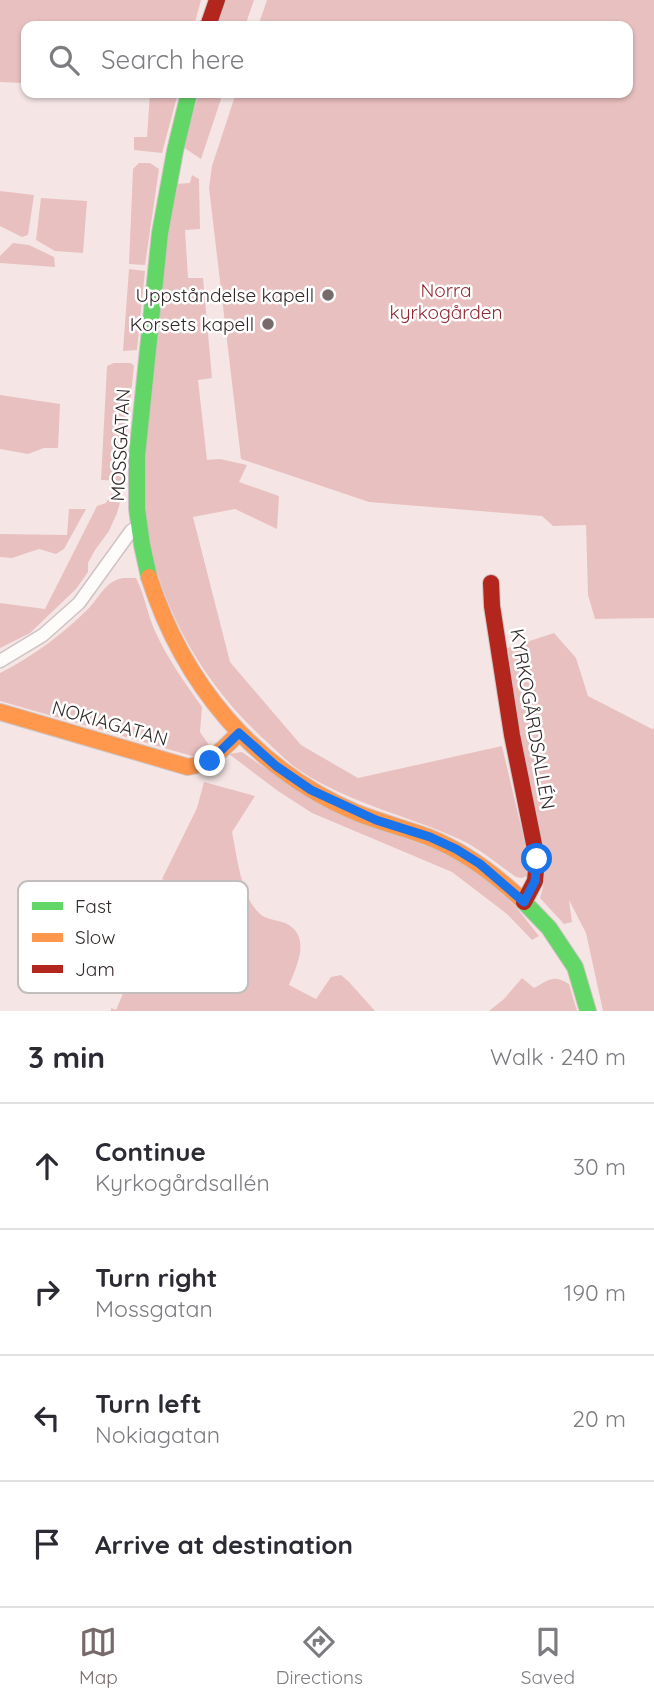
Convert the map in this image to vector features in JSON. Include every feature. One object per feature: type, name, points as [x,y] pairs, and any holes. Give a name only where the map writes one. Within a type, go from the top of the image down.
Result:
[{"type":"street","points":[[210,21],[217,0]]},
{"type":"street","name":"MOSSGATAN","points":[[188,98],[170,173],[152,292],[135,488],[138,526],[156,603],[191,673],[213,704],[239,733],[276,766],[311,790],[376,820],[430,837],[480,864],[547,925],[576,971],[588,1011]]},
{"type":"street","points":[[0,661],[43,635],[79,603],[131,531],[138,526]]},
{"type":"street","name":"KYRKOGÅRDSALLÉN","points":[[491,583],[492,606],[512,735],[537,859],[535,881],[524,902]]},
{"type":"street","name":"NOKIAGATAN","points":[[0,712],[188,766],[210,761],[239,733]]},
{"type":"green space","points":[[0,0],[201,0],[195,21],[21,21],[21,83],[0,82]]},
{"type":"green space","points":[[225,0],[254,0],[247,21],[219,21]]},
{"type":"green space","name":"Norra kyrkogården","points":[[267,0],[654,0],[654,618],[595,619],[588,595],[586,525],[553,526],[542,516],[369,502],[241,459],[209,188],[212,166],[234,98],[633,98],[633,21],[260,21]]},
{"type":"green space","points":[[150,98],[177,98],[162,153],[134,150],[134,137],[147,137]]},
{"type":"green space","points":[[198,98],[221,98],[201,159],[183,147]]},
{"type":"green space","points":[[139,163],[150,163],[159,169],[145,265],[129,264],[133,169]]},
{"type":"green space","points":[[192,175],[199,179],[200,229],[185,230],[188,278],[203,278],[212,378],[198,380],[207,460],[220,459],[247,465],[239,482],[279,496],[277,529],[235,509],[193,517],[230,662],[301,745],[358,778],[502,746],[528,856],[527,876],[516,877],[459,839],[357,800],[295,767],[243,719],[221,693],[184,637],[158,576],[149,543],[144,510],[143,462],[162,283],[176,184],[190,183]]},
{"type":"green space","points":[[0,191],[34,195],[28,235],[22,237],[0,226]]},
{"type":"green space","points":[[41,198],[87,201],[83,253],[55,251],[36,240]]},
{"type":"green space","points":[[13,243],[29,245],[54,257],[55,267],[0,263],[0,256]]},
{"type":"green space","points":[[129,269],[145,271],[137,350],[123,351]]},
{"type":"green space","points":[[114,363],[131,363],[134,366],[124,481],[101,480],[107,366]]},
{"type":"green space","points":[[0,395],[60,404],[58,448],[44,448],[28,454],[0,449]]},
{"type":"green space","points":[[111,494],[122,496],[117,513],[109,531],[88,563],[88,572],[76,589],[30,633],[0,648],[0,603],[45,609],[97,506],[106,503]]},
{"type":"green space","points":[[69,509],[86,509],[64,549],[56,554],[39,549],[12,558],[0,557],[0,534],[67,535]]},
{"type":"green space","points":[[123,578],[136,578],[160,641],[202,707],[200,732],[211,748],[199,758],[0,701],[0,673],[58,636],[88,609],[107,586]]},
{"type":"green space","points":[[554,633],[576,658],[588,696],[654,728],[654,1011],[603,1011],[586,933],[569,900],[572,922],[564,924],[540,898],[544,877],[543,856],[520,743],[508,648]]},
{"type":"green space","points":[[242,752],[302,794],[348,818],[451,855],[478,872],[516,907],[539,936],[532,940],[507,914],[452,872],[312,813],[229,754]]},
{"type":"green space","points":[[204,782],[255,796],[232,832],[242,881],[162,879],[197,808]]},
{"type":"green space","points":[[248,897],[262,916],[285,923],[298,935],[300,951],[289,985],[316,999],[331,977],[341,975],[375,1011],[111,1011],[111,1008],[116,1010],[123,993],[248,993]]},
{"type":"green space","points":[[522,978],[534,988],[555,979],[569,984],[577,1011],[489,1011],[504,999]]},
{"type":"traffic: fast","points":[[149,577],[137,509],[137,456],[160,233],[188,98]]},
{"type":"traffic: fast","points":[[524,902],[549,928],[575,967],[588,1011]]},
{"type":"traffic: slow","points":[[149,577],[163,616],[202,687],[254,747],[320,795],[357,813],[428,837],[454,849],[491,873],[524,902]]},
{"type":"traffic: slow","points":[[0,712],[188,767],[210,759],[239,733]]},
{"type":"traffic: jam","points":[[210,21],[217,0]]},
{"type":"traffic: jam","points":[[491,583],[492,606],[512,735],[537,859],[535,881],[524,902]]},
{"type":"place","name":"Uppståndelse kapell","points":[[328,295]]},
{"type":"place","name":"Korsets kapell","points":[[268,324]]},
{"type":"route","points":[[210,761],[239,733],[276,766],[311,790],[376,820],[430,837],[456,849],[480,864],[524,902],[535,881],[537,859]]}]
